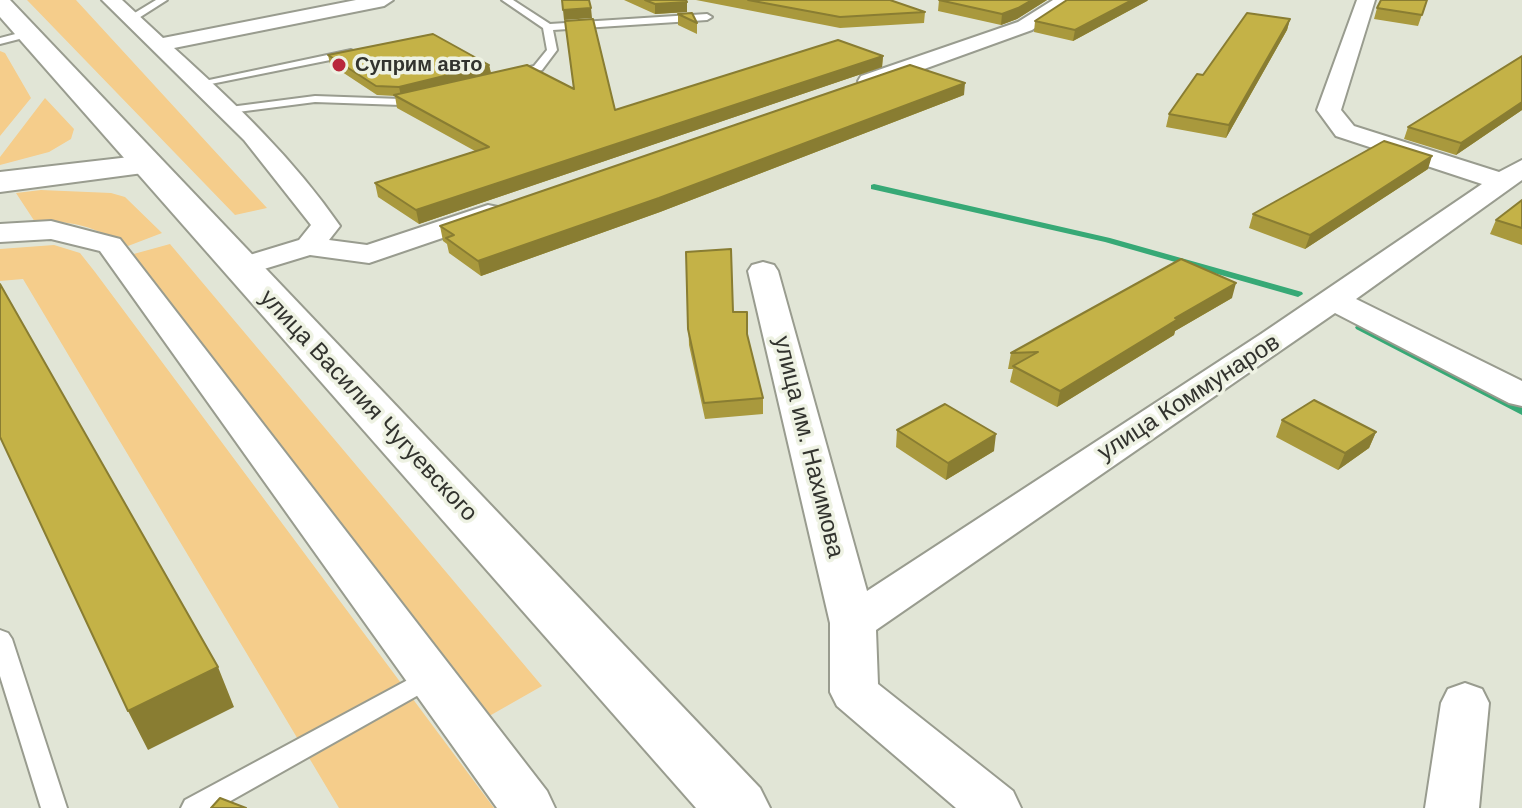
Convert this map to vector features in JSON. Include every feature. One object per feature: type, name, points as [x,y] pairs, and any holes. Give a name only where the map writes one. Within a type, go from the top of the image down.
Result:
[{"type":"main road","name":"улица Василия Чугуевского","points":[[7,20],[147,164],[737,808]]},
{"type":"main road","points":[[0,182],[147,164]]},
{"type":"street","points":[[111,0],[230,110],[312,203],[326,226],[309,246]]},
{"type":"street","points":[[160,45],[384,0]]},
{"type":"street","points":[[851,88],[1025,26],[1066,0]]},
{"type":"street","points":[[1366,0],[1329,110],[1345,131],[1513,175]]},
{"type":"street","name":"улица Коммунаров","points":[[853,623],[1336,301],[1513,175]]},
{"type":"street","points":[[241,267],[309,246],[369,254],[505,207]]},
{"type":"street","points":[[14,232],[51,230],[110,245],[528,808]]},
{"type":"street","name":"улица им. Нахимова","points":[[763,271],[853,623],[854,692],[994,808]]},
{"type":"street","points":[[1336,301],[1522,395]]},
{"type":"street","points":[[1452,808],[1465,703]]},
{"type":"lane","points":[[131,19],[162,0]]},
{"type":"lane","points":[[507,0],[548,27],[707,17]]},
{"type":"lane","points":[[507,75],[538,68],[552,50],[548,27]]},
{"type":"lane","points":[[201,83],[359,51]]},
{"type":"lane","points":[[230,110],[315,99],[401,102],[431,94]]},
{"type":"lane","points":[[0,639],[54,808]]},
{"type":"lane","points":[[194,808],[430,677]]},
{"type":"shaded area","points":[[27,0],[76,0],[267,208],[235,215]]},
{"type":"shaded area","points":[[0,51],[5,53],[31,98],[0,136]]},
{"type":"shaded area","points":[[45,98],[74,129],[71,139],[49,152],[0,165],[0,157]]},
{"type":"shaded area","points":[[41,190],[111,193],[125,197],[162,233],[128,246],[84,226],[35,222],[16,193]]},
{"type":"shaded area","points":[[170,244],[542,686],[484,719],[130,255]]},
{"type":"shaded area","points":[[54,245],[80,253],[95,272],[494,808],[339,808],[23,279],[0,281],[0,249]]},
{"type":"building","points":[[562,0],[589,0],[591,8],[563,10]]},
{"type":"building","points":[[645,0],[686,0],[687,2],[655,4]]},
{"type":"building","points":[[748,0],[890,0],[925,12],[840,17]]},
{"type":"building","points":[[939,0],[1032,0],[1002,14]]},
{"type":"building","points":[[1067,0],[1132,0],[1075,30],[1035,21]]},
{"type":"building","points":[[1381,0],[1427,0],[1422,15],[1377,8]]},
{"type":"building","points":[[692,13],[697,23],[678,14]]},
{"type":"building","points":[[1247,13],[1290,19],[1229,125],[1169,114],[1197,74],[1203,75]]},
{"type":"building","points":[[593,19],[615,110],[838,40],[883,56],[416,210],[375,183],[489,147],[394,95],[527,65],[574,89],[565,21]]},
{"type":"building","points":[[433,34],[489,65],[399,87],[376,86],[328,55]]},
{"type":"building","points":[[1522,56],[1522,102],[1461,143],[1408,127]]},
{"type":"building","points":[[910,65],[965,83],[659,198],[478,261],[446,238],[454,235],[440,226]]},
{"type":"building","points":[[1384,141],[1432,156],[1310,235],[1253,214]]},
{"type":"building","points":[[1522,200],[1522,228],[1496,220]]},
{"type":"building","points":[[731,249],[733,312],[747,312],[747,334],[763,398],[704,403],[688,329],[686,252]]},
{"type":"building","points":[[1181,259],[1236,283],[1060,391],[1013,366],[1038,352],[1011,353]]},
{"type":"building","points":[[0,284],[218,667],[128,711],[0,437]]},
{"type":"building","points":[[1314,400],[1376,432],[1345,453],[1282,420]]},
{"type":"building","points":[[945,404],[996,434],[948,463],[897,430]]},
{"type":"building","points":[[220,798],[246,808],[211,808]]},
{"type":"waterway","points":[[874,187],[1107,240],[1298,294]]},
{"type":"waterway","points":[[1360,327],[1522,411]]},
{"type":"place","name":"Суприм авто","points":[[339,65]]}]
